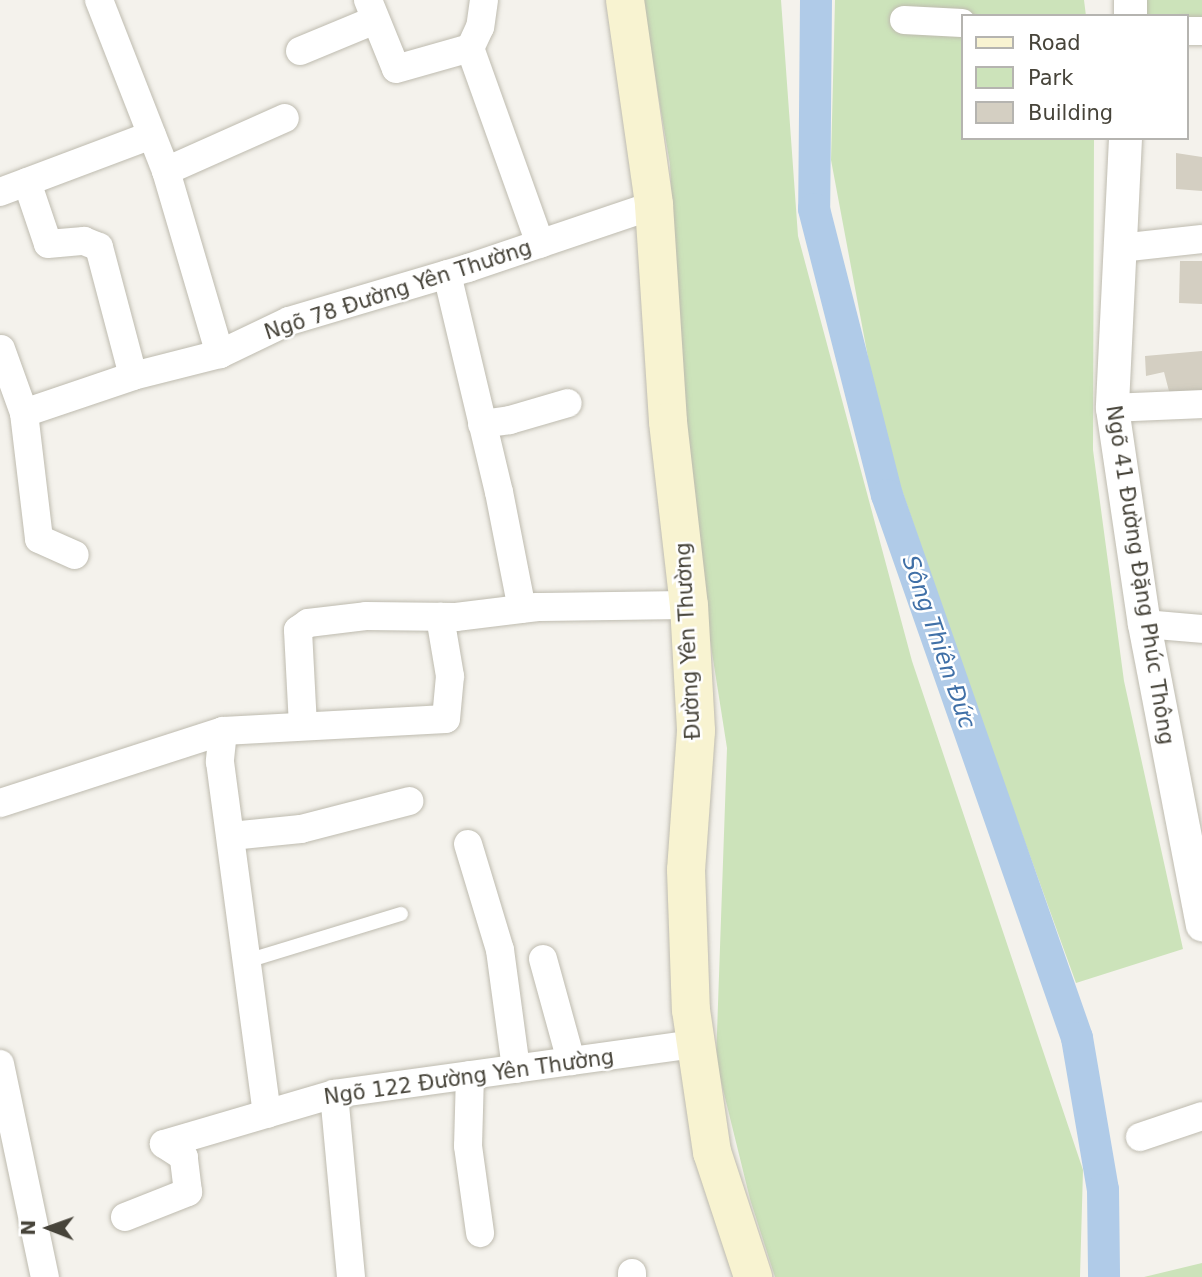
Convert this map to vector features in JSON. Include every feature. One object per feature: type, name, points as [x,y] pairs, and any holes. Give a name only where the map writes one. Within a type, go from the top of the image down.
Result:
[{"type":"main road","name":"Đường Yên Thường","points":[[625,0],[654,205],[668,422],[690,605],[695,731],[686,870],[691,1010],[712,1152],[754,1277]]},
{"type":"street","points":[[99,0],[166,172],[220,354]]},
{"type":"street","points":[[484,0],[480,27],[470,48],[540,244]]},
{"type":"street","points":[[300,51],[371,10],[396,69],[470,48]]},
{"type":"street","points":[[904,20],[960,23]]},
{"type":"street","points":[[166,172],[285,118]]},
{"type":"street","points":[[0,192],[152,135]]},
{"type":"street","name":"Ngõ 41 Đường Đặng Phúc Thông","points":[[1125,140],[1112,408],[1144,624],[1202,924]]},
{"type":"street","points":[[27,182],[48,244],[84,241],[99,247],[133,376]]},
{"type":"street","name":"Ngõ 78 Đường Yên Thường","points":[[24,413],[133,376],[220,354],[289,321],[447,274],[654,205]]},
{"type":"street","points":[[1120,248],[1168,240],[1202,239]]},
{"type":"street","points":[[447,274],[522,609]]},
{"type":"street","points":[[1,349],[24,413],[39,540],[75,555]]},
{"type":"street","points":[[482,424],[510,421],[568,403]]},
{"type":"street","points":[[1112,408],[1202,404]]},
{"type":"street","points":[[303,726],[298,630],[308,623],[366,616],[440,617],[522,609],[690,605]]},
{"type":"street","points":[[0,803],[223,731],[446,719],[450,676],[440,617]]},
{"type":"street","points":[[1144,624],[1202,629]]},
{"type":"street","points":[[223,731],[220,761],[267,1114]]},
{"type":"street","points":[[231,836],[301,829],[409,801]]},
{"type":"street","points":[[468,844],[500,950],[516,1069]]},
{"type":"street","points":[[543,959],[571,1061]]},
{"type":"street","name":"Ngõ 122 Đường Yên Thường","points":[[125,1217],[188,1192],[184,1157],[163,1144],[334,1094],[696,1044]]},
{"type":"street","points":[[0,1064],[45,1277]]},
{"type":"street","points":[[470,1075],[468,1146],[480,1233]]},
{"type":"street","points":[[334,1094],[351,1277]]},
{"type":"street","points":[[1140,1137],[1202,1116]]},
{"type":"lane","points":[[247,961],[401,914]]},
{"type":"green space","points":[[642,0],[781,0],[798,236],[912,661],[1083,1170],[1080,1277],[775,1277],[750,1199],[716,1061],[727,748],[684,474],[670,164]]},
{"type":"green space","points":[[835,0],[1084,0],[1086,14],[960,14],[960,140],[1094,140],[1093,450],[1124,681],[1183,949],[1076,983],[979,715],[882,432],[831,160]]},
{"type":"green space","points":[[1141,0],[1202,0],[1202,26],[1188,27],[1188,14],[1140,14]]},
{"type":"green space","points":[[1202,1263],[1202,1277],[1144,1277]]},
{"type":"building","points":[[1176,153],[1202,157],[1202,191],[1176,189]]},
{"type":"building","points":[[1180,261],[1202,261],[1202,304],[1179,303]]},
{"type":"building","points":[[1202,351],[1202,399],[1171,399],[1164,372],[1146,376],[1145,356]]},
{"type":"waterway","name":"Sông Thiên Đức","points":[[816,0],[814,209],[887,495],[1077,1038],[1103,1190],[1104,1277]]}]
